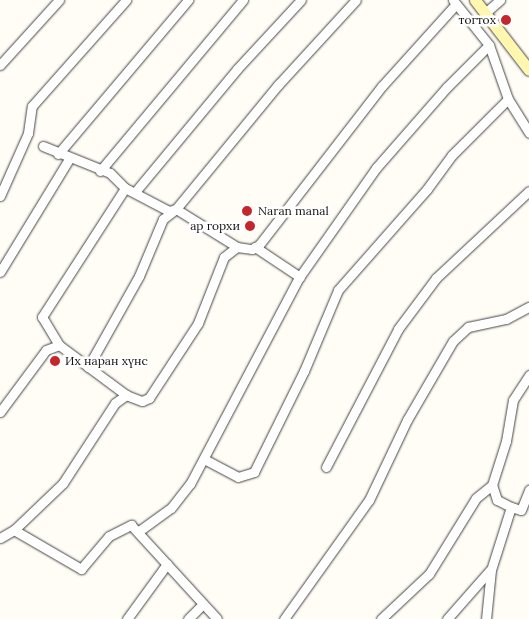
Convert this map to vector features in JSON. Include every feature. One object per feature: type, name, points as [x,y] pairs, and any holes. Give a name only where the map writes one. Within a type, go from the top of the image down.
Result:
[{"type":"main road","points":[[475,0],[529,70]]},
{"type":"street","points":[[0,65],[59,0]]},
{"type":"street","points":[[0,196],[28,133],[32,106],[126,0]]},
{"type":"street","points":[[58,154],[188,0]]},
{"type":"street","points":[[100,170],[243,0]]},
{"type":"street","points":[[136,192],[237,70],[301,0]]},
{"type":"street","points":[[88,368],[139,276],[163,218],[176,209],[278,85],[356,0]]},
{"type":"street","points":[[485,13],[500,0]]},
{"type":"street","points":[[256,247],[382,86],[455,2],[490,45],[508,100],[529,133]]},
{"type":"street","points":[[139,530],[171,508],[204,459],[300,277],[407,130],[490,45]]},
{"type":"street","points":[[204,459],[238,477],[254,472],[304,371],[338,290],[427,189],[452,154],[508,100]]},
{"type":"street","points":[[43,146],[68,159],[110,173],[125,188],[170,211],[176,209]]},
{"type":"street","points":[[0,272],[68,159]]},
{"type":"street","points":[[125,188],[42,317],[59,344],[88,368],[126,395],[142,401],[149,398],[198,322],[224,257],[236,247]]},
{"type":"street","points":[[326,467],[409,314],[436,278],[529,190]]},
{"type":"street","points":[[176,209],[236,247],[256,247],[300,277]]},
{"type":"street","points":[[284,619],[369,500],[407,420],[453,341],[468,327],[506,319],[529,307]]},
{"type":"street","points":[[0,412],[46,350],[59,344]]},
{"type":"street","points":[[381,619],[429,574],[476,498],[492,485],[506,441],[513,400],[529,375]]},
{"type":"street","points":[[0,538],[14,530],[63,483],[115,403],[126,395]]},
{"type":"street","points":[[492,485],[497,500],[521,510],[529,490]]},
{"type":"street","points":[[486,619],[491,570],[511,507]]},
{"type":"street","points":[[14,530],[81,568],[109,536],[131,525],[139,530],[217,619]]},
{"type":"street","points":[[127,619],[167,564]]},
{"type":"street","points":[[447,619],[491,570]]},
{"type":"street","points":[[188,619],[203,604]]},
{"type":"place","name":"тогтох","points":[[506,20]]},
{"type":"place","name":"Naran manal","points":[[247,211]]},
{"type":"place","name":"ар горхи","points":[[250,226]]},
{"type":"place","name":"Их наран хүнс","points":[[55,361]]}]
